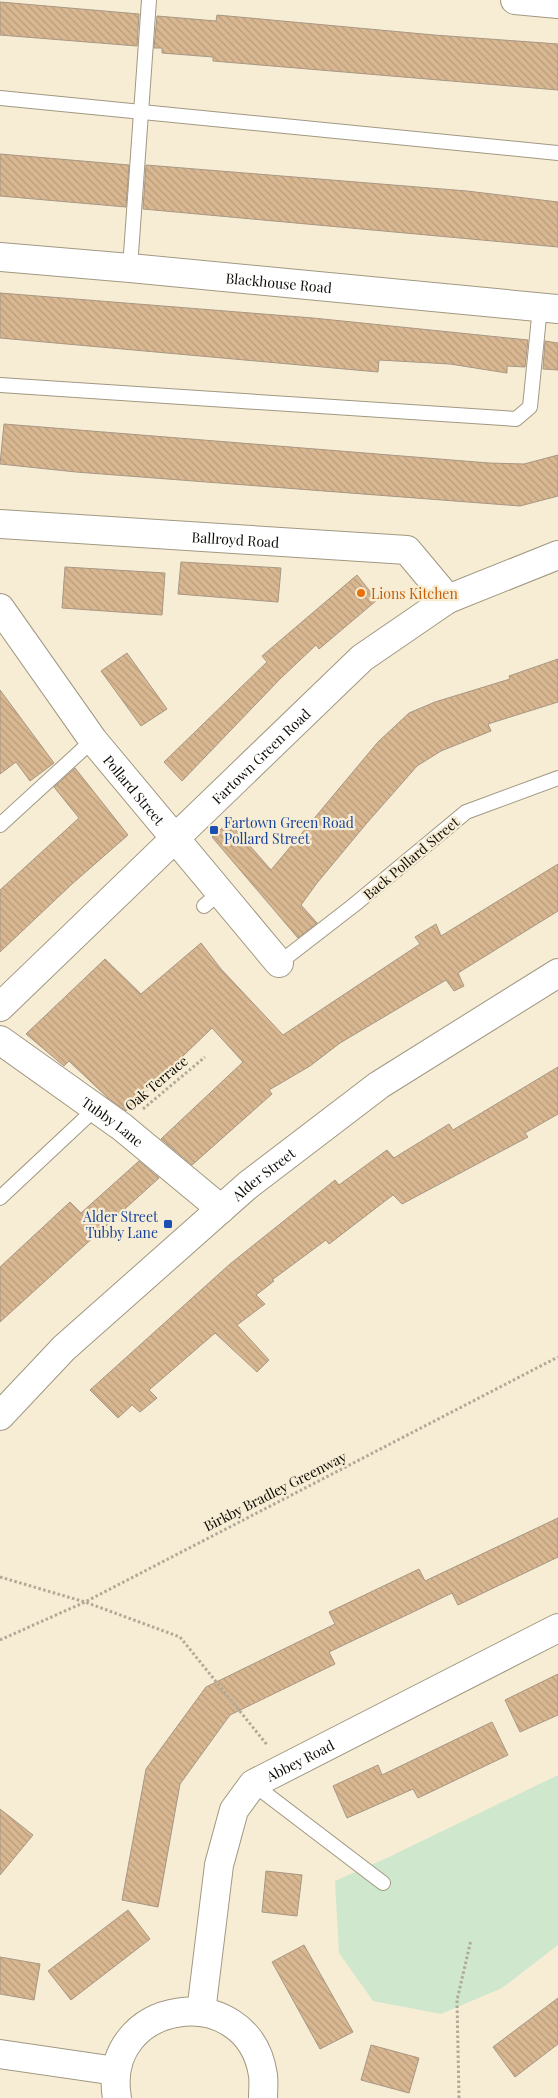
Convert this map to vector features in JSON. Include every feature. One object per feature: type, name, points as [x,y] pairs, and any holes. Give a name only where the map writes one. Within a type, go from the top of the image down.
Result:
[{"type":"street","points":[[516,0],[558,4]]},
{"type":"street","name":"Blackhouse Road","points":[[0,257],[549,308]]},
{"type":"street","name":"Ballroyd Road","points":[[0,524],[408,550],[448,599]]},
{"type":"street","name":"Fartown Green Road","points":[[0,1008],[362,658],[448,599],[558,555]]},
{"type":"street","name":"Pollard Street","points":[[0,608],[93,740],[173,839],[212,900],[279,963]]},
{"type":"street","name":"Alder Street","points":[[0,1416],[64,1348],[248,1184],[379,1085],[558,973]]},
{"type":"street","name":"Tubby Lane","points":[[0,1040],[122,1127],[221,1209]]},
{"type":"street","name":"Abbey Road","points":[[201,2012],[220,1866],[234,1810],[252,1784],[558,1628]]},
{"type":"street","points":[[117,2098],[116,2071],[125,2046],[139,2029],[161,2015],[192,2010],[217,2015],[242,2032],[257,2054],[263,2076],[263,2098]]},
{"type":"street","points":[[0,2054],[116,2071]]},
{"type":"lane","points":[[130,268],[149,0]]},
{"type":"lane","points":[[0,98],[141,110],[558,153]]},
{"type":"lane","points":[[0,385],[516,419],[530,407],[549,308]]},
{"type":"lane","points":[[0,825],[93,740]]},
{"type":"lane","name":"Back Pollard Street","points":[[279,963],[354,905],[466,812],[558,778]]},
{"type":"lane","points":[[0,1198],[95,1109]]},
{"type":"lane","points":[[252,1784],[383,1883]]},
{"type":"path","name":"Oak Terrace","points":[[122,1127],[205,1057]]},
{"type":"path","name":"Birkby Bradley Greenway","points":[[0,1640],[85,1602],[558,1357]]},
{"type":"path","points":[[0,1577],[85,1602],[180,1637],[285,1767]]},
{"type":"path","points":[[459,2098],[457,2000],[471,1940]]},
{"type":"green space","points":[[558,1775],[558,1945],[502,1988],[441,2014],[373,2001],[339,1953],[335,1881]]},
{"type":"building","points":[[0,2],[139,14],[137,46],[0,35]]},
{"type":"building","points":[[217,15],[434,35],[558,44],[558,90],[213,61],[213,57],[162,53],[162,48],[154,48],[157,16],[216,21]]},
{"type":"building","points":[[0,154],[129,165],[126,207],[0,196]]},
{"type":"building","points":[[146,165],[467,191],[558,202],[558,247],[143,209]]},
{"type":"building","points":[[0,293],[313,318],[528,340],[525,367],[507,366],[507,373],[450,364],[379,360],[378,372],[0,338]]},
{"type":"building","points":[[545,341],[558,343],[558,370],[543,369]]},
{"type":"building","points":[[4,424],[489,463],[524,464],[558,455],[558,496],[520,506],[76,472],[0,464]]},
{"type":"building","points":[[181,562],[281,568],[278,602],[178,594]]},
{"type":"building","points":[[65,567],[165,573],[162,615],[62,608]]},
{"type":"building","points":[[357,575],[377,600],[319,649],[316,645],[280,679],[182,781],[164,762],[267,662],[262,656]]},
{"type":"building","points":[[127,653],[167,709],[141,726],[101,671]]},
{"type":"building","points":[[558,659],[558,702],[488,724],[491,731],[441,751],[417,766],[366,824],[301,905],[317,923],[298,938],[212,837],[229,822],[271,870],[378,742],[409,713],[435,702],[510,679],[509,676]]},
{"type":"building","points":[[0,690],[54,763],[30,781],[16,762],[0,774]]},
{"type":"building","points":[[75,768],[128,835],[72,884],[0,952],[0,890],[79,818],[54,787]]},
{"type":"building","points":[[558,864],[558,911],[458,973],[464,986],[454,991],[446,980],[340,1043],[310,1066],[269,1090],[272,1094],[192,1165],[161,1139],[243,1062],[212,1028],[126,1111],[108,1098],[69,1061],[64,1066],[26,1034],[105,959],[141,994],[201,943],[221,969],[283,1035],[420,944],[415,937],[436,924],[441,936]]},
{"type":"building","points":[[558,1067],[558,1114],[525,1133],[528,1137],[402,1204],[393,1195],[329,1244],[326,1240],[272,1280],[274,1281],[256,1295],[265,1304],[237,1325],[269,1360],[257,1372],[215,1333],[149,1390],[157,1398],[140,1412],[132,1405],[118,1418],[90,1390],[230,1264],[335,1180],[339,1185],[387,1150],[394,1158],[449,1124],[453,1130]]},
{"type":"building","points":[[139,1161],[159,1178],[0,1322],[0,1267],[70,1202],[81,1213]]},
{"type":"building","points":[[558,1518],[558,1557],[458,1605],[452,1593],[329,1652],[335,1664],[230,1715],[180,1784],[158,1907],[122,1900],[146,1769],[206,1687],[335,1624],[329,1612],[419,1569],[425,1581]]},
{"type":"building","points":[[558,1674],[558,1715],[520,1732],[505,1700]]},
{"type":"building","points":[[492,1722],[508,1755],[418,1798],[413,1789],[347,1818],[333,1786],[378,1765],[382,1775]]},
{"type":"building","points":[[0,1809],[33,1835],[0,1875]]},
{"type":"building","points":[[266,1871],[302,1875],[297,1916],[262,1912]]},
{"type":"building","points":[[128,1910],[150,1939],[71,2000],[48,1971]]},
{"type":"building","points":[[304,1945],[353,2032],[320,2049],[272,1962]]},
{"type":"building","points":[[0,1957],[40,1964],[34,2000],[0,1994]]},
{"type":"building","points":[[558,1998],[558,2044],[515,2077],[493,2047]]},
{"type":"building","points":[[371,2045],[419,2058],[409,2093],[361,2080]]},
{"type":"place","name":"Lions Kitchen","points":[[361,593]]},
{"type":"place","name":"Fartown Green Road Pollard Street","points":[[214,830]]},
{"type":"place","name":"Alder Street Tubby Lane","points":[[168,1224]]}]
